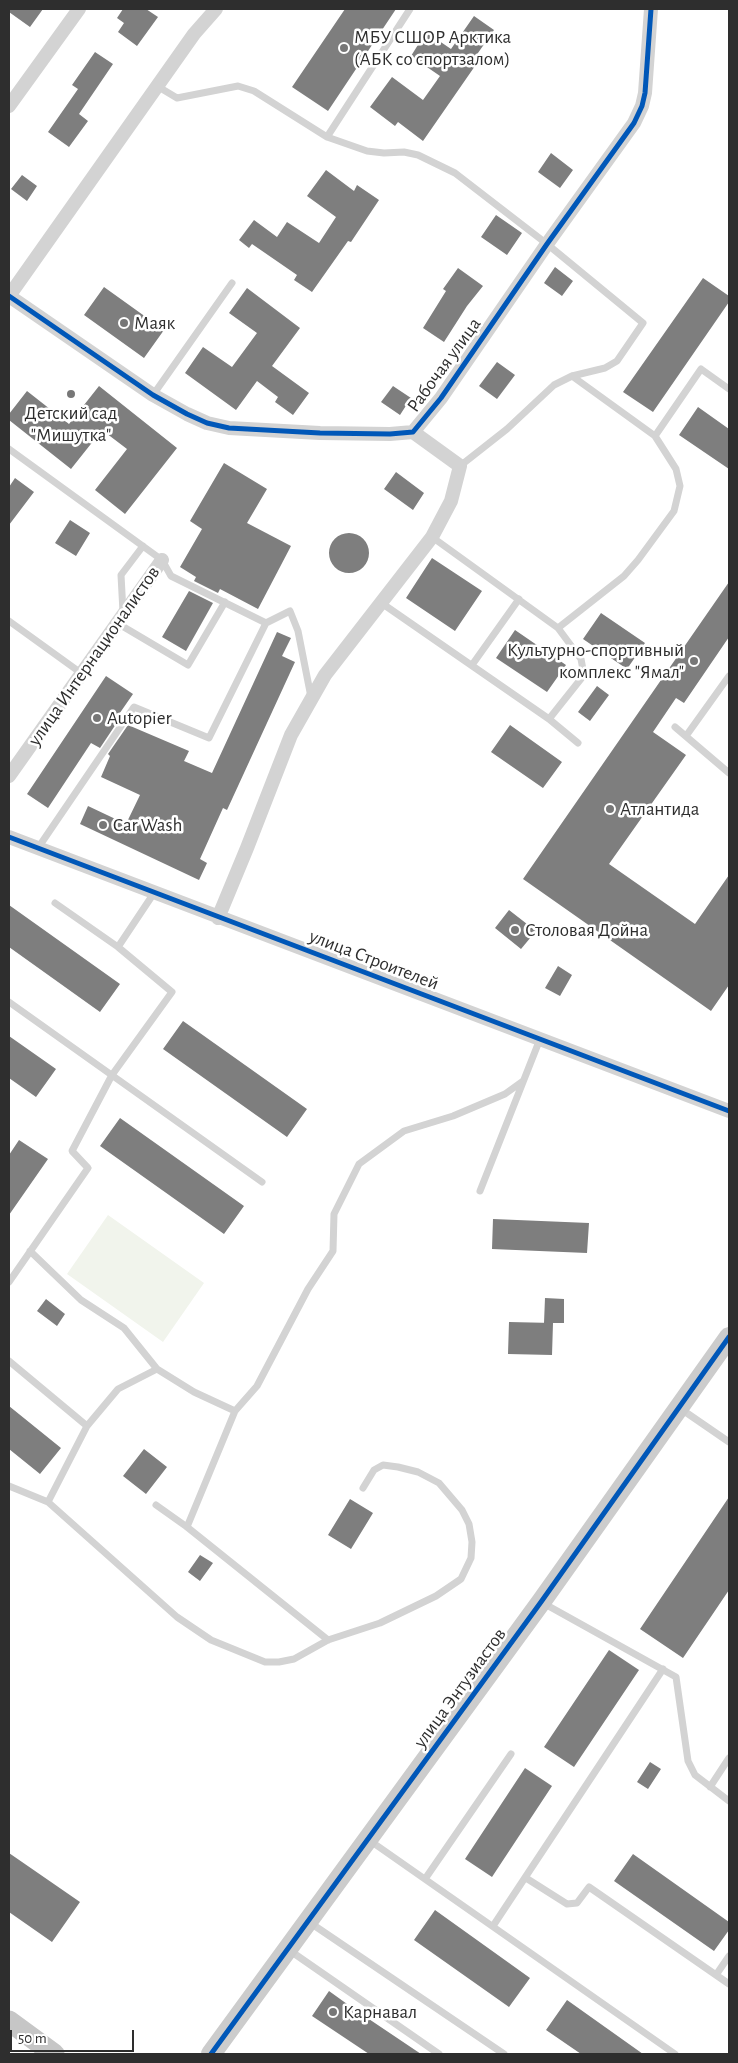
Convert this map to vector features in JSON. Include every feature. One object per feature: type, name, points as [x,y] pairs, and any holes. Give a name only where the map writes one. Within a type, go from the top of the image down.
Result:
[{"type":"main road","points":[[9,2021],[54,2054]]},
{"type":"street","points":[[9,106],[80,9]]},
{"type":"street","points":[[9,296],[194,34],[216,9]]},
{"type":"street","name":"Рабочая улица","points":[[9,296],[153,395],[207,423],[229,428],[320,433],[390,434],[413,432],[441,398],[547,244],[634,123],[642,106],[645,93],[651,9]]},
{"type":"street","points":[[218,918],[291,735],[325,675],[432,537],[451,501],[460,466],[413,432]]},
{"type":"street","name":"улица Интернационалистов","points":[[9,776],[162,560]]},
{"type":"street","name":"улица Строителей","points":[[9,837],[729,1111]]},
{"type":"street","name":"улица Энтузиастов","points":[[211,2054],[540,1602],[729,1337]]},
{"type":"lane","points":[[327,137],[410,9]]},
{"type":"lane","points":[[157,86],[177,98],[238,86],[254,91],[327,137],[367,151],[384,153],[404,152],[418,155],[455,173],[547,244],[643,323],[617,361],[604,368],[572,376],[554,385],[507,429],[460,466]]},
{"type":"lane","points":[[153,395],[232,283]]},
{"type":"lane","points":[[655,436],[701,369],[729,389]]},
{"type":"lane","points":[[558,628],[624,576],[674,511],[680,486],[676,469],[655,436],[572,376]]},
{"type":"lane","points":[[9,449],[162,560],[171,576],[266,622]]},
{"type":"lane","points":[[432,537],[558,628],[581,659],[584,675],[549,718]]},
{"type":"lane","points":[[143,546],[121,575],[120,619],[188,665],[225,602]]},
{"type":"lane","points":[[472,664],[520,599]]},
{"type":"lane","points":[[380,602],[549,718],[578,742]]},
{"type":"lane","points":[[38,848],[134,707],[209,738],[266,622],[290,611],[298,631],[312,699]]},
{"type":"lane","points":[[9,621],[81,673]]},
{"type":"lane","points":[[686,736],[729,676]]},
{"type":"lane","points":[[675,727],[729,773]]},
{"type":"lane","points":[[118,947],[154,893]]},
{"type":"lane","points":[[9,1282],[88,1168],[72,1151],[112,1075],[172,992],[118,947],[55,904]]},
{"type":"lane","points":[[9,1002],[262,1182]]},
{"type":"lane","points":[[480,1191],[540,1039]]},
{"type":"lane","points":[[187,1527],[235,1411],[256,1386],[308,1289],[333,1251],[334,1214],[358,1164],[404,1131],[453,1116],[505,1094],[523,1081]]},
{"type":"lane","points":[[30,1251],[81,1300],[124,1328],[157,1370],[194,1392],[235,1411]]},
{"type":"lane","points":[[9,1361],[87,1426]]},
{"type":"lane","points":[[48,1502],[87,1426],[118,1389],[157,1370]]},
{"type":"lane","points":[[678,1408],[729,1442]]},
{"type":"lane","points":[[9,1486],[48,1502],[177,1617],[211,1640],[266,1662],[294,1659],[328,1640],[380,1623],[436,1596],[461,1580],[471,1558],[472,1542],[469,1524],[462,1510],[439,1483],[418,1472],[398,1466],[382,1465],[374,1470],[364,1488]]},
{"type":"lane","points":[[156,1504],[328,1640]]},
{"type":"lane","points":[[540,1602],[676,1677],[688,1761],[695,1775],[729,1801]]},
{"type":"lane","points":[[493,1926],[663,1669]]},
{"type":"lane","points":[[425,1880],[512,1754]]},
{"type":"lane","points":[[710,1787],[729,1758]]},
{"type":"lane","points":[[368,1840],[675,2054]]},
{"type":"lane","points":[[526,1878],[567,1904],[577,1903],[589,1887],[729,1984]]},
{"type":"lane","points":[[308,1922],[504,2054]]},
{"type":"lane","points":[[288,1949],[439,2054]]},
{"type":"lane","points":[[716,1975],[729,1956]]},
{"type":"shaded area","points":[[108,1215],[204,1283],[163,1342],[67,1274]]},
{"type":"building","points":[[9,9],[43,9],[30,27],[9,12]]},
{"type":"building","points":[[123,9],[146,9],[158,17],[137,46],[118,32],[124,23],[117,18]]},
{"type":"building","name":"МБУ СШОР Арктика (АБК со спортзалом)","points":[[345,9],[396,9],[328,111],[292,87]]},
{"type":"building","points":[[474,16],[494,30],[471,63],[475,66],[423,141],[398,122],[395,126],[370,107],[392,77],[423,100],[440,76],[411,56],[426,32],[451,49]]},
{"type":"building","points":[[95,52],[113,64],[79,114],[88,121],[69,147],[48,132],[78,89],[72,85]]},
{"type":"building","points":[[551,153],[573,170],[560,188],[538,172]]},
{"type":"building","points":[[326,170],[354,191],[357,185],[379,200],[351,242],[348,241],[312,292],[294,280],[297,275],[252,244],[249,248],[239,240],[254,220],[277,237],[287,222],[319,243],[336,217],[307,196]]},
{"type":"building","points":[[22,175],[37,186],[27,201],[11,189]]},
{"type":"building","points":[[496,215],[522,233],[507,255],[481,237]]},
{"type":"building","points":[[555,267],[573,281],[562,296],[544,283]]},
{"type":"building","points":[[458,268],[483,286],[467,306],[444,342],[423,328],[446,291],[443,289]]},
{"type":"building","points":[[703,278],[729,296],[729,302],[653,412],[623,392]]},
{"type":"building","name":"Маяк","points":[[104,287],[164,330],[144,358],[84,315]]},
{"type":"building","points":[[247,288],[300,328],[272,366],[309,393],[293,415],[275,402],[278,397],[257,381],[236,410],[185,373],[203,347],[232,367],[257,333],[229,313]]},
{"type":"building","points":[[497,362],[515,375],[497,399],[479,386]]},
{"type":"building","points":[[99,386],[177,448],[125,514],[95,490],[127,449],[102,430],[71,469],[9,420],[9,414],[27,391],[69,424]]},
{"type":"building","points":[[393,386],[411,398],[400,415],[381,402]]},
{"type":"building","points":[[698,407],[729,429],[729,469],[679,435]]},
{"type":"building","points":[[224,463],[267,489],[247,523],[291,546],[258,609],[220,589],[218,593],[194,581],[196,577],[180,567],[202,529],[190,521]]},
{"type":"building","points":[[396,472],[424,493],[413,510],[384,489]]},
{"type":"building","points":[[15,478],[34,492],[9,525],[9,487]]},
{"type":"building","points":[[70,520],[90,533],[76,556],[55,543]]},
{"type":"building","points":[[345,533],[353,533],[360,536],[366,542],[369,553],[366,564],[360,570],[353,573],[345,573],[338,570],[332,564],[329,557],[329,549],[332,542],[338,536]]},
{"type":"building","points":[[432,558],[482,591],[455,631],[406,598]]},
{"type":"building","name":"Атлантида","points":[[729,582],[729,637],[684,703],[676,698],[653,732],[686,755],[609,864],[695,924],[729,875],[729,985],[711,1011],[523,879]]},
{"type":"building","points":[[189,591],[213,603],[186,651],[162,637]]},
{"type":"building","points":[[601,613],[645,643],[627,669],[583,639]]},
{"type":"building","points":[[515,630],[566,665],[547,692],[496,658]]},
{"type":"building","points":[[277,632],[291,638],[282,656],[295,662],[227,810],[223,808],[200,859],[207,863],[199,880],[80,824],[88,806],[126,824],[140,795],[101,777],[110,756],[108,754],[128,725],[189,751],[184,761],[212,773]]},
{"type":"building","name":"Autopier","points":[[106,676],[133,694],[115,720],[118,721],[100,748],[91,743],[48,808],[27,794]]},
{"type":"building","points":[[597,686],[609,695],[590,721],[578,712]]},
{"type":"building","points":[[510,725],[562,762],[543,788],[491,752]]},
{"type":"building","points":[[9,905],[120,984],[100,1012],[9,947]]},
{"type":"building","name":"Столовая Дойна","points":[[509,910],[536,931],[521,949],[495,928]]},
{"type":"building","points":[[558,966],[572,975],[560,996],[545,988]]},
{"type":"building","points":[[183,1021],[307,1109],[287,1137],[163,1049]]},
{"type":"building","points":[[9,1036],[56,1069],[36,1097],[9,1078]]},
{"type":"building","points":[[120,1118],[244,1206],[224,1234],[100,1146]]},
{"type":"building","points":[[19,1140],[48,1159],[9,1215],[9,1155]]},
{"type":"building","points":[[493,1219],[589,1223],[587,1253],[492,1249]]},
{"type":"building","points":[[545,1298],[564,1299],[564,1323],[544,1323]]},
{"type":"building","points":[[46,1299],[65,1314],[57,1326],[37,1311]]},
{"type":"building","points":[[509,1322],[553,1323],[552,1355],[508,1354]]},
{"type":"building","points":[[9,1406],[61,1448],[40,1474],[9,1449]]},
{"type":"building","points":[[144,1449],[167,1467],[146,1494],[123,1476]]},
{"type":"building","points":[[729,1497],[729,1590],[683,1658],[640,1629]]},
{"type":"building","points":[[350,1499],[373,1513],[351,1549],[328,1535]]},
{"type":"building","points":[[200,1555],[213,1563],[200,1581],[188,1572]]},
{"type":"building","points":[[609,1650],[639,1670],[574,1767],[544,1747]]},
{"type":"building","points":[[650,1762],[661,1769],[648,1789],[637,1782]]},
{"type":"building","points":[[525,1768],[552,1786],[492,1877],[465,1859]]},
{"type":"building","points":[[9,1853],[80,1902],[52,1942],[9,1912]]},
{"type":"building","points":[[633,1854],[729,1922],[729,1930],[714,1951],[614,1881]]},
{"type":"building","points":[[435,1910],[530,1978],[509,2007],[414,1940]]},
{"type":"building","points":[[329,1991],[421,2054],[369,2054],[312,2016]]},
{"type":"building","points":[[567,2000],[643,2054],[581,2054],[546,2030]]},
{"type":"cycle path","points":[[9,296],[153,395],[207,423],[229,428],[320,433],[390,434],[413,432],[441,398],[547,244],[634,123],[642,106],[645,93],[651,9]]},
{"type":"cycle path","points":[[9,837],[729,1111]]},
{"type":"cycle path","points":[[211,2054],[541,1602],[729,1337]]},
{"type":"place","name":"МБУ СШОР Арктика (АБК со спортзалом)","points":[[344,48]]},
{"type":"place","name":"Маяк","points":[[124,323]]},
{"type":"place","name":"Детский сад \"Мишутка\"","points":[[71,394]]},
{"type":"place","name":"Культурно-спортивный комплекс \"Ямал\"","points":[[694,661]]},
{"type":"place","name":"Autopier","points":[[97,718]]},
{"type":"place","name":"Атлантида","points":[[610,809]]},
{"type":"place","name":"Car Wash","points":[[103,825]]},
{"type":"place","name":"Столовая Дойна","points":[[515,930]]},
{"type":"place","name":"Карнавал","points":[[333,2012]]}]
